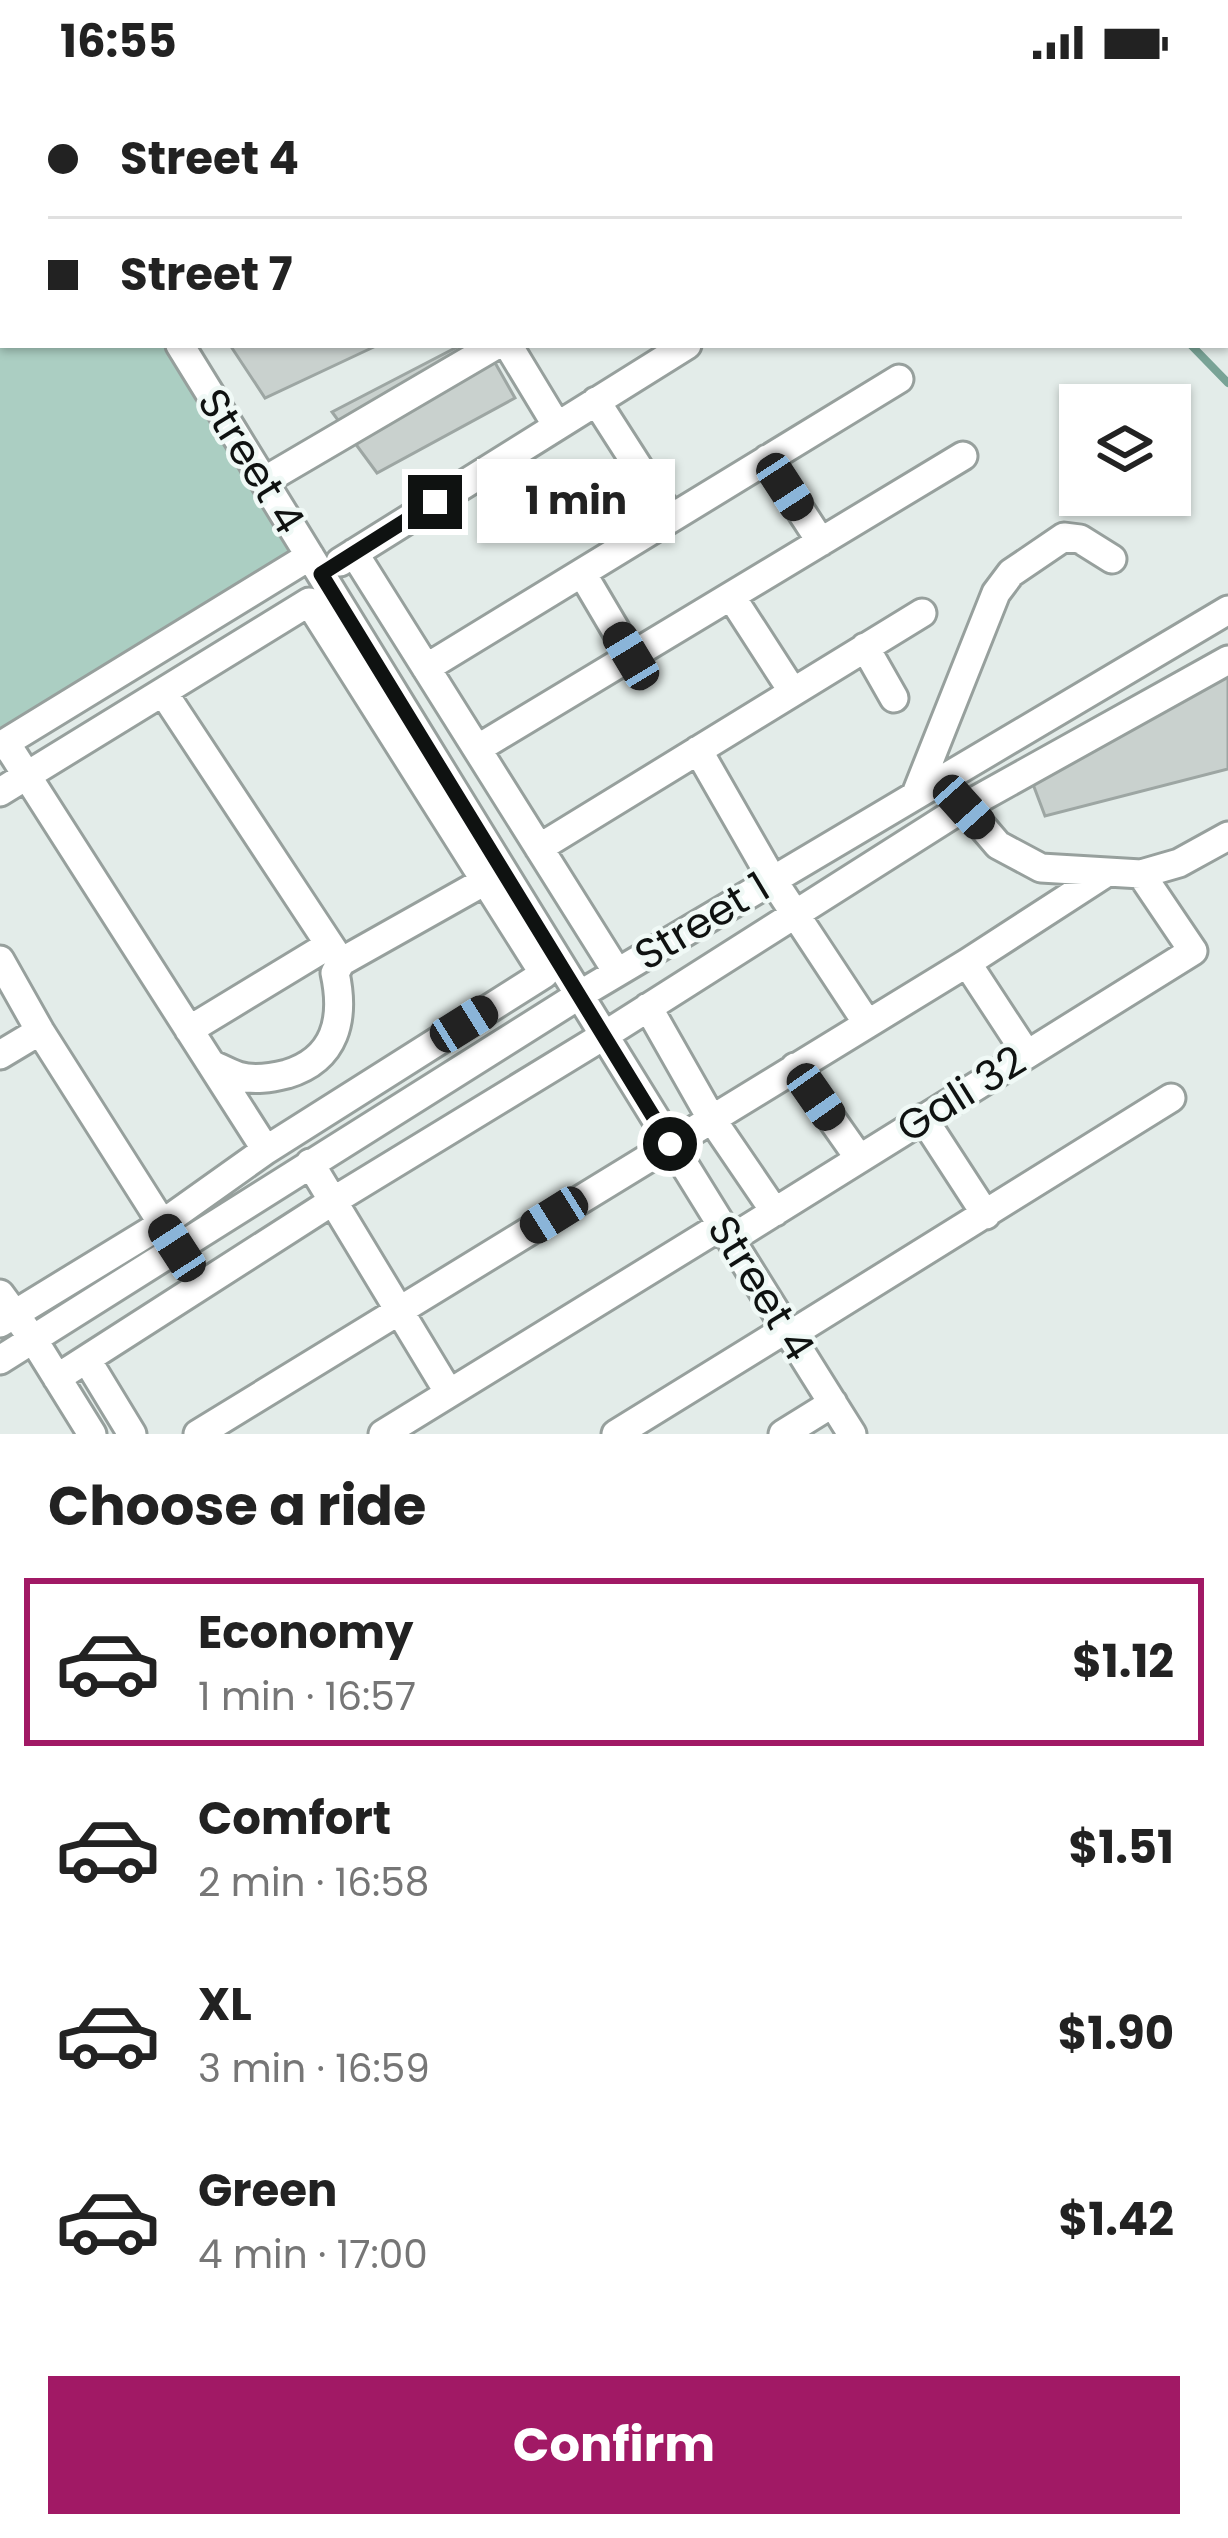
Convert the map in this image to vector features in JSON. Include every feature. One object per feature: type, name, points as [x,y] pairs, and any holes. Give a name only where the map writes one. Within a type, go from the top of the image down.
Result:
[{"type":"street","name":"Street 4","points":[[182,348],[852,1434]]},
{"type":"street","points":[[264,481],[491,348]]},
{"type":"street","points":[[510,348],[557,426]]},
{"type":"street","points":[[266,1150],[3,745],[316,565],[354,553],[682,348]]},
{"type":"street","points":[[426,668],[899,379]]},
{"type":"street","points":[[596,401],[670,518]]},
{"type":"street","points":[[477,748],[963,456]]},
{"type":"street","points":[[767,460],[821,542]]},
{"type":"street","points":[[916,794],[996,592],[1011,573],[1064,537],[1080,539],[1112,559]]},
{"type":"street","points":[[354,553],[617,972]]},
{"type":"street","points":[[582,573],[631,656]]},
{"type":"street","points":[[731,596],[793,692]]},
{"type":"street","points":[[0,792],[309,602],[544,974],[266,1150],[169,1236],[5,1311],[32,1340],[92,1434]]},
{"type":"street","name":"Street 1","points":[[0,1360],[169,1236],[310,1163],[580,994],[1228,610]]},
{"type":"street","points":[[539,848],[922,613]]},
{"type":"street","points":[[865,647],[894,698]]},
{"type":"street","points":[[57,1378],[964,807],[1228,660]]},
{"type":"street","points":[[163,692],[335,954],[340,999],[326,1051],[309,1066],[268,1078],[238,1076],[212,1064]]},
{"type":"street","points":[[698,750],[772,879],[867,1023]]},
{"type":"street","points":[[944,778],[998,845],[1041,868],[1141,874],[1179,863],[1228,836]]},
{"type":"street","points":[[198,1434],[1106,873]]},
{"type":"street","name":"Gali 32","points":[[383,1434],[726,1232],[775,1212],[1193,951],[1141,874]]},
{"type":"street","points":[[189,1030],[485,881]]},
{"type":"street","points":[[0,960],[169,1236]]},
{"type":"street","points":[[967,963],[1026,1053]]},
{"type":"street","points":[[648,1007],[711,1118],[775,1212]]},
{"type":"street","points":[[0,1055],[40,1031]]},
{"type":"street","points":[[795,1067],[859,1158]]},
{"type":"street","points":[[616,1434],[986,1215],[1171,1098]]},
{"type":"street","points":[[923,1118],[986,1215]]},
{"type":"street","points":[[310,1163],[449,1393]]},
{"type":"street","points":[[87,1360],[132,1434]]},
{"type":"street","points":[[783,1434],[832,1403]]},
{"type":"green space","points":[[0,348],[182,348],[296,546],[0,732]]},
{"type":"building","points":[[232,348],[372,348],[265,398]]},
{"type":"building","points":[[455,348],[487,348],[515,398],[377,473],[332,412]]},
{"type":"building","points":[[1228,659],[1228,769],[1045,816],[1025,763]]},
{"type":"waterway","points":[[1194,348],[1228,383]]},
{"type":"route","points":[[435,502],[321,574],[670,1144]]}]
